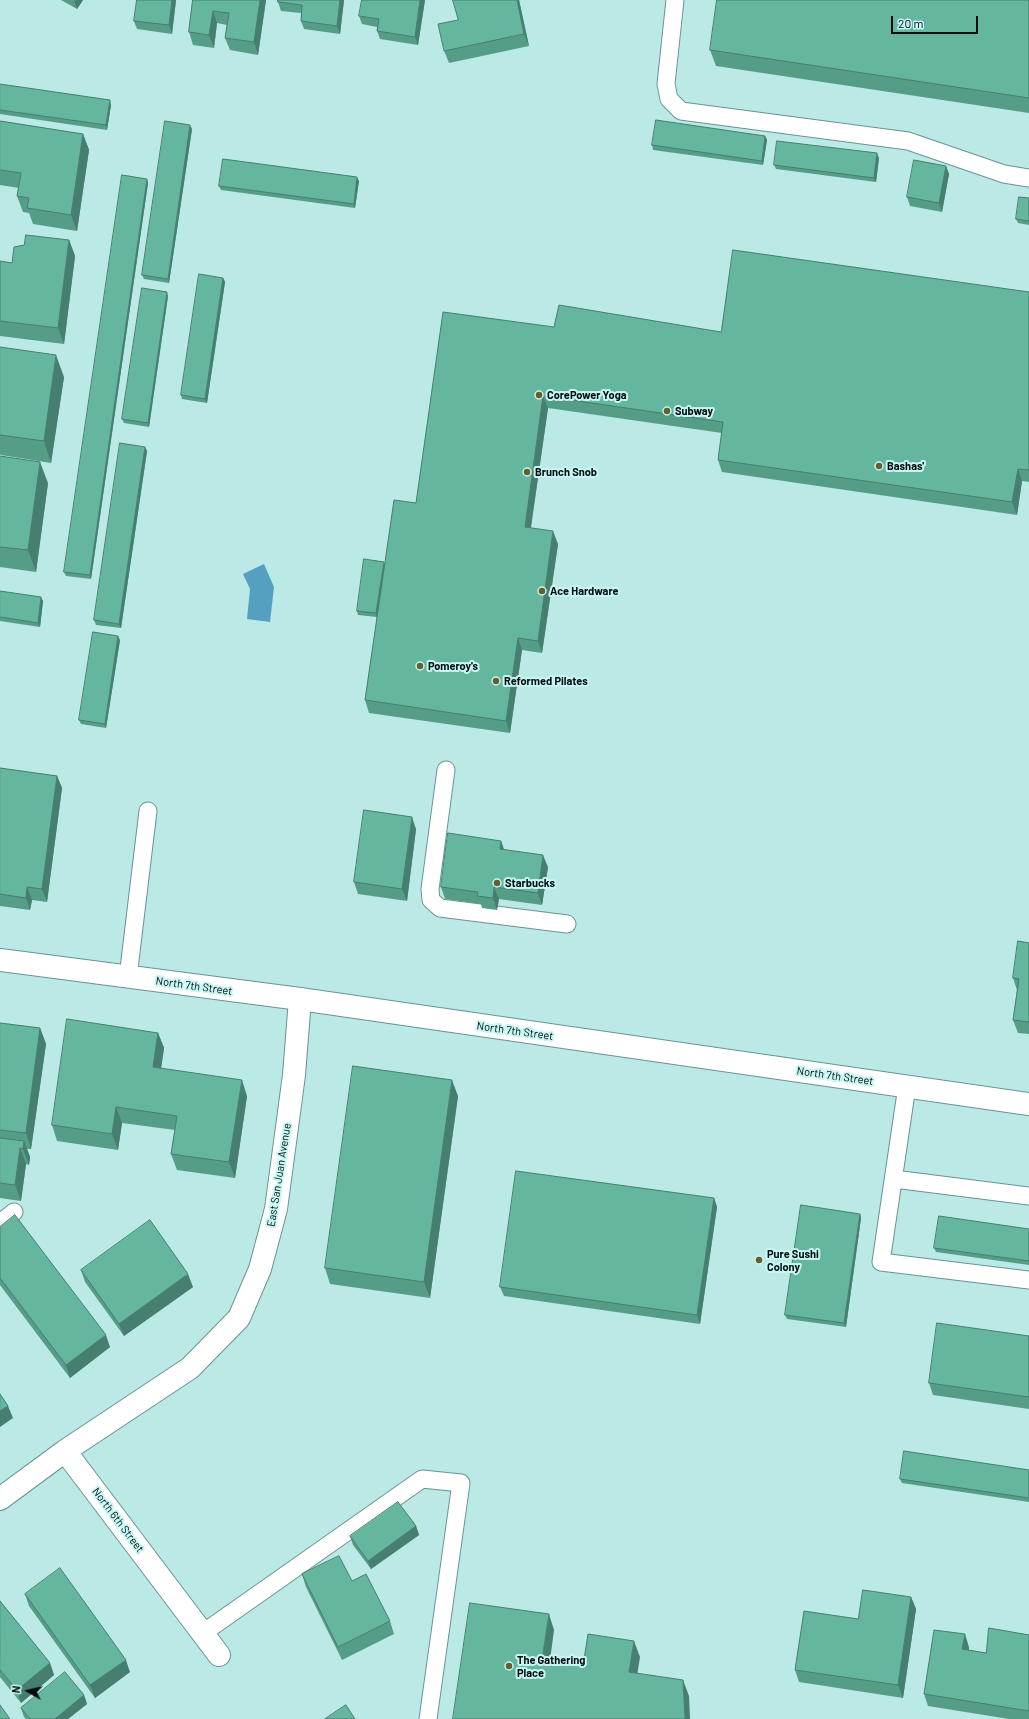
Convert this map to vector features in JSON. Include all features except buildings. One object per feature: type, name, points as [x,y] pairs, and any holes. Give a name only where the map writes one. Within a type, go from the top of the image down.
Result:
[{"type":"main road","name":"North 7th Street","points":[[0,960],[300,999],[1029,1104]]},
{"type":"main road","name":"East San Juan Avenue","points":[[65,1451],[190,1368],[239,1318],[260,1269],[276,1209],[294,1075],[300,999]]},
{"type":"main road","points":[[0,1499],[65,1451]]},
{"type":"main road","name":"North 6th Street","points":[[65,1451],[219,1655]]},
{"type":"lane","points":[[675,0],[666,84],[669,99],[681,111],[908,141],[1004,174],[1029,178]]},
{"type":"lane","points":[[446,770],[430,889],[431,900],[440,908],[567,924]]},
{"type":"lane","points":[[128,977],[148,811]]},
{"type":"lane","points":[[907,1086],[881,1262],[1029,1280]]},
{"type":"lane","points":[[894,1179],[1029,1196]]},
{"type":"lane","points":[[0,1223],[14,1212]]},
{"type":"lane","points":[[203,1633],[422,1479],[461,1483],[428,1719]]},
{"type":"water","points":[[264,564],[274,587],[270,622],[247,619],[250,589],[243,574]]},
{"type":"place","name":"CorePower Yoga","points":[[539,395]]},
{"type":"place","name":"Subway","points":[[667,411]]},
{"type":"place","name":"Bashas'","points":[[879,466]]},
{"type":"place","name":"Brunch Snob","points":[[527,472]]},
{"type":"place","name":"Ace Hardware","points":[[542,591]]},
{"type":"place","name":"Pomeroy's","points":[[420,666]]},
{"type":"place","name":"Reformed Pilates","points":[[496,681]]},
{"type":"place","name":"Starbucks","points":[[497,883]]},
{"type":"place","name":"Pure Sushi Colony","points":[[759,1260]]},
{"type":"place","name":"The Gathering Place","points":[[509,1666]]}]
